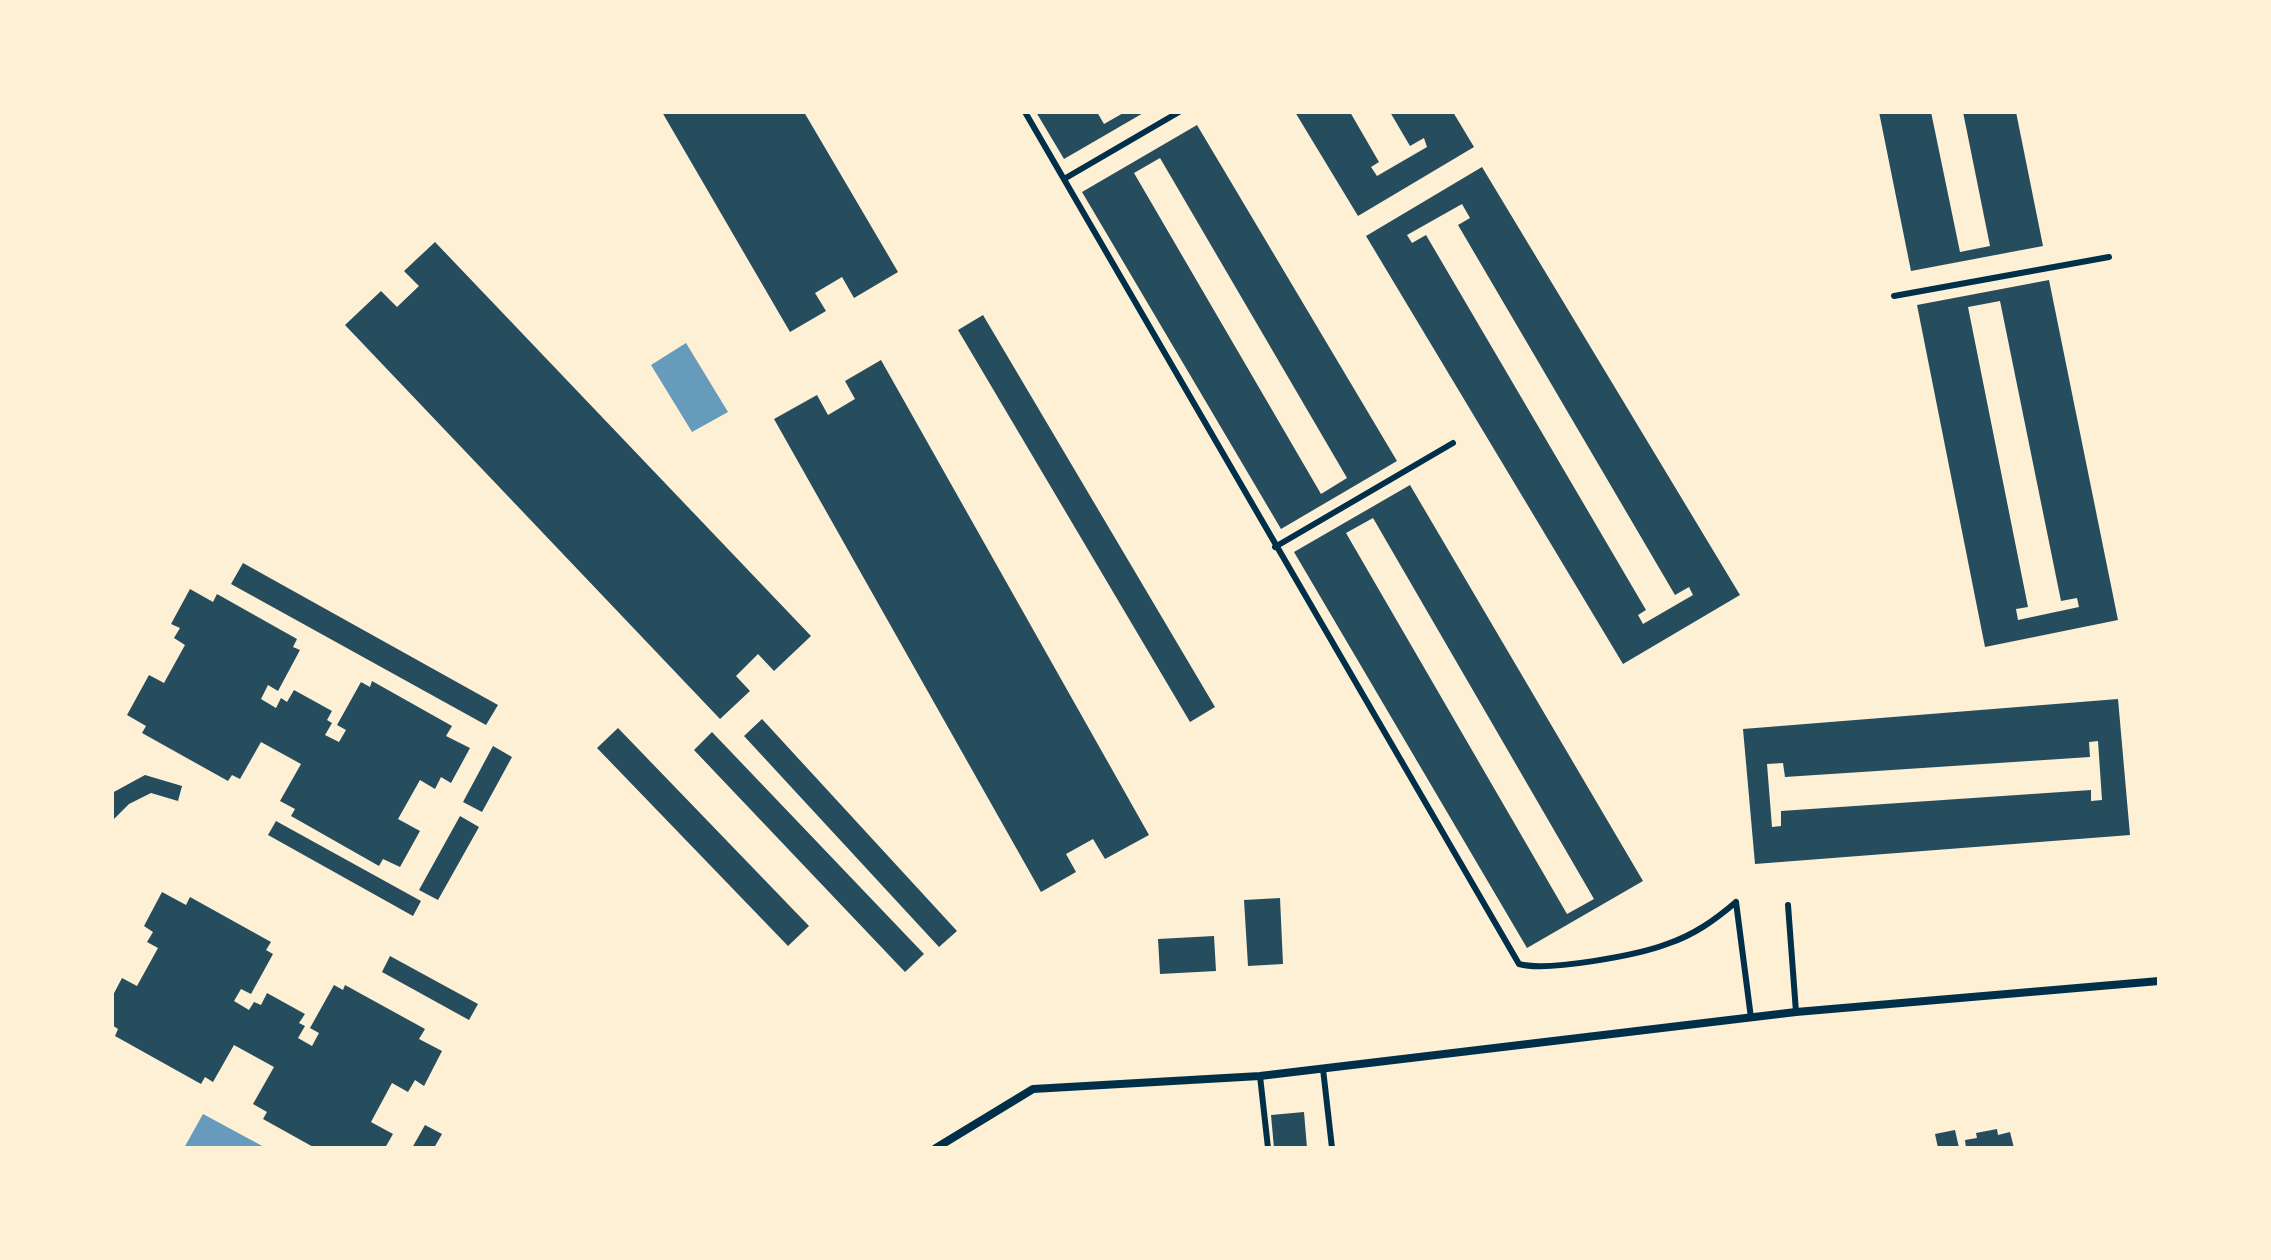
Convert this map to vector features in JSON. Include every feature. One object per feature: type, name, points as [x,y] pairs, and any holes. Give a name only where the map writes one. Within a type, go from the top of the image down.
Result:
[{"type":"street","points":[[936,1148],[1033,1089],[1260,1076],[1796,1012],[2159,981]]},
{"type":"lane","points":[[1025,112],[1519,964],[1550,967],[1665,945],[1715,921],[1736,902],[1751,1018]]},
{"type":"lane","points":[[1064,179],[1179,112]]},
{"type":"lane","points":[[1894,296],[2109,257]]},
{"type":"lane","points":[[1275,547],[1453,443]]},
{"type":"lane","points":[[1788,905],[1796,1012]]},
{"type":"lane","points":[[1323,1069],[1332,1148]]},
{"type":"lane","points":[[1260,1076],[1268,1148]]},
{"type":"water","points":[[686,343],[728,412],[692,432],[651,365]]},
{"type":"water","points":[[203,1114],[266,1148],[184,1148]]},
{"type":"building","points":[[662,112],[804,112],[898,272],[854,298],[842,277],[815,293],[826,311],[790,332]]},
{"type":"building","points":[[1036,112],[1097,112],[1104,124],[1125,112],[1145,112],[1064,159]]},
{"type":"building","points":[[1295,112],[1350,112],[1379,162],[1371,167],[1377,176],[1427,147],[1424,138],[1410,146],[1390,112],[1453,112],[1474,147],[1358,216]]},
{"type":"building","points":[[1879,112],[1931,112],[1960,252],[1990,246],[1963,112],[2016,112],[2043,246],[1911,271]]},
{"type":"building","points":[[1197,125],[1397,461],[1281,529],[1082,192]],"holes":[[[1160,158],[1347,478],[1321,494],[1134,173]]]},
{"type":"building","points":[[1482,167],[1740,595],[1623,664],[1366,236]],"holes":[[[1462,204],[1470,218],[1458,225],[1675,595],[1689,587],[1693,595],[1643,624],[1638,615],[1646,610],[1426,235],[1412,243],[1407,235]]]},
{"type":"building","points":[[435,242],[811,636],[774,671],[758,654],[736,676],[750,691],[720,719],[345,325],[381,291],[397,307],[419,286],[404,271]]},
{"type":"building","points":[[2049,280],[2118,620],[1985,647],[1917,305]],"holes":[[[2000,301],[2061,601],[2077,598],[2079,607],[2018,620],[2016,609],[2028,607],[1968,307]]]},
{"type":"building","points":[[983,315],[1215,707],[1190,722],[958,330]]},
{"type":"building","points":[[881,360],[1149,835],[1105,859],[1093,839],[1066,854],[1076,872],[1041,892],[774,419],[817,395],[828,415],[855,399],[845,381]]},
{"type":"building","points":[[1410,485],[1643,881],[1527,948],[1294,552]],"holes":[[[1373,518],[1594,899],[1567,914],[1346,533]]]},
{"type":"building","points":[[243,563],[498,705],[486,725],[231,584]]},
{"type":"building","points":[[190,589],[213,602],[217,594],[297,639],[293,647],[300,650],[278,691],[268,685],[261,699],[276,708],[281,698],[287,702],[294,690],[332,711],[327,720],[332,723],[325,735],[339,742],[346,730],[337,725],[361,682],[370,687],[372,681],[452,726],[446,736],[470,748],[451,783],[441,777],[435,789],[420,780],[398,819],[420,831],[400,867],[383,859],[379,866],[291,816],[295,809],[280,801],[301,764],[261,742],[240,779],[232,775],[228,781],[142,733],[146,726],[127,715],[149,675],[164,683],[185,645],[174,638],[180,628],[171,624]]},
{"type":"building","points":[[2118,699],[2130,835],[1755,864],[1743,729]],"holes":[[[2098,741],[2102,800],[2091,801],[2091,790],[1781,811],[1781,826],[1772,827],[1767,764],[1783,763],[1785,777],[2090,757],[2089,742]]]},
{"type":"building","points":[[762,719],[957,931],[939,947],[744,736]]},
{"type":"building","points":[[618,728],[809,926],[788,946],[597,748]]},
{"type":"building","points":[[712,732],[924,954],[905,972],[694,750]]},
{"type":"building","points":[[493,746],[512,757],[482,812],[463,802]]},
{"type":"building","points":[[145,775],[182,786],[178,801],[151,793],[129,804],[112,821],[112,793]]},
{"type":"building","points":[[460,816],[479,827],[438,900],[419,890]]},
{"type":"building","points":[[276,821],[421,901],[413,916],[268,835]]},
{"type":"building","points":[[162,892],[186,905],[190,897],[271,942],[266,950],[273,954],[251,994],[241,989],[234,1001],[249,1010],[254,1002],[261,1005],[267,993],[305,1014],[299,1023],[305,1026],[298,1038],[312,1046],[319,1033],[310,1028],[334,985],[343,990],[345,985],[425,1029],[419,1039],[442,1051],[424,1086],[415,1080],[408,1092],[392,1083],[371,1122],[393,1134],[385,1148],[315,1148],[263,1119],[267,1112],[253,1104],[274,1067],[234,1045],[213,1082],[205,1077],[201,1084],[115,1036],[118,1029],[112,1025],[112,997],[122,978],[137,986],[158,948],[147,942],[153,932],[144,926]]},
{"type":"building","points":[[1280,898],[1283,964],[1248,966],[1244,900]]},
{"type":"building","points":[[1214,936],[1216,971],[1160,974],[1158,939]]},
{"type":"building","points":[[390,956],[478,1004],[469,1020],[382,972]]},
{"type":"building","points":[[1304,1112],[1307,1148],[1274,1148],[1271,1115]]},
{"type":"building","points":[[425,1125],[442,1134],[434,1148],[412,1148]]},
{"type":"building","points":[[1997,1129],[1998,1135],[2010,1132],[2014,1148],[1966,1148],[1965,1140],[1977,1138],[1976,1133]]},
{"type":"building","points":[[1955,1130],[1959,1148],[1938,1148],[1935,1134]]}]
